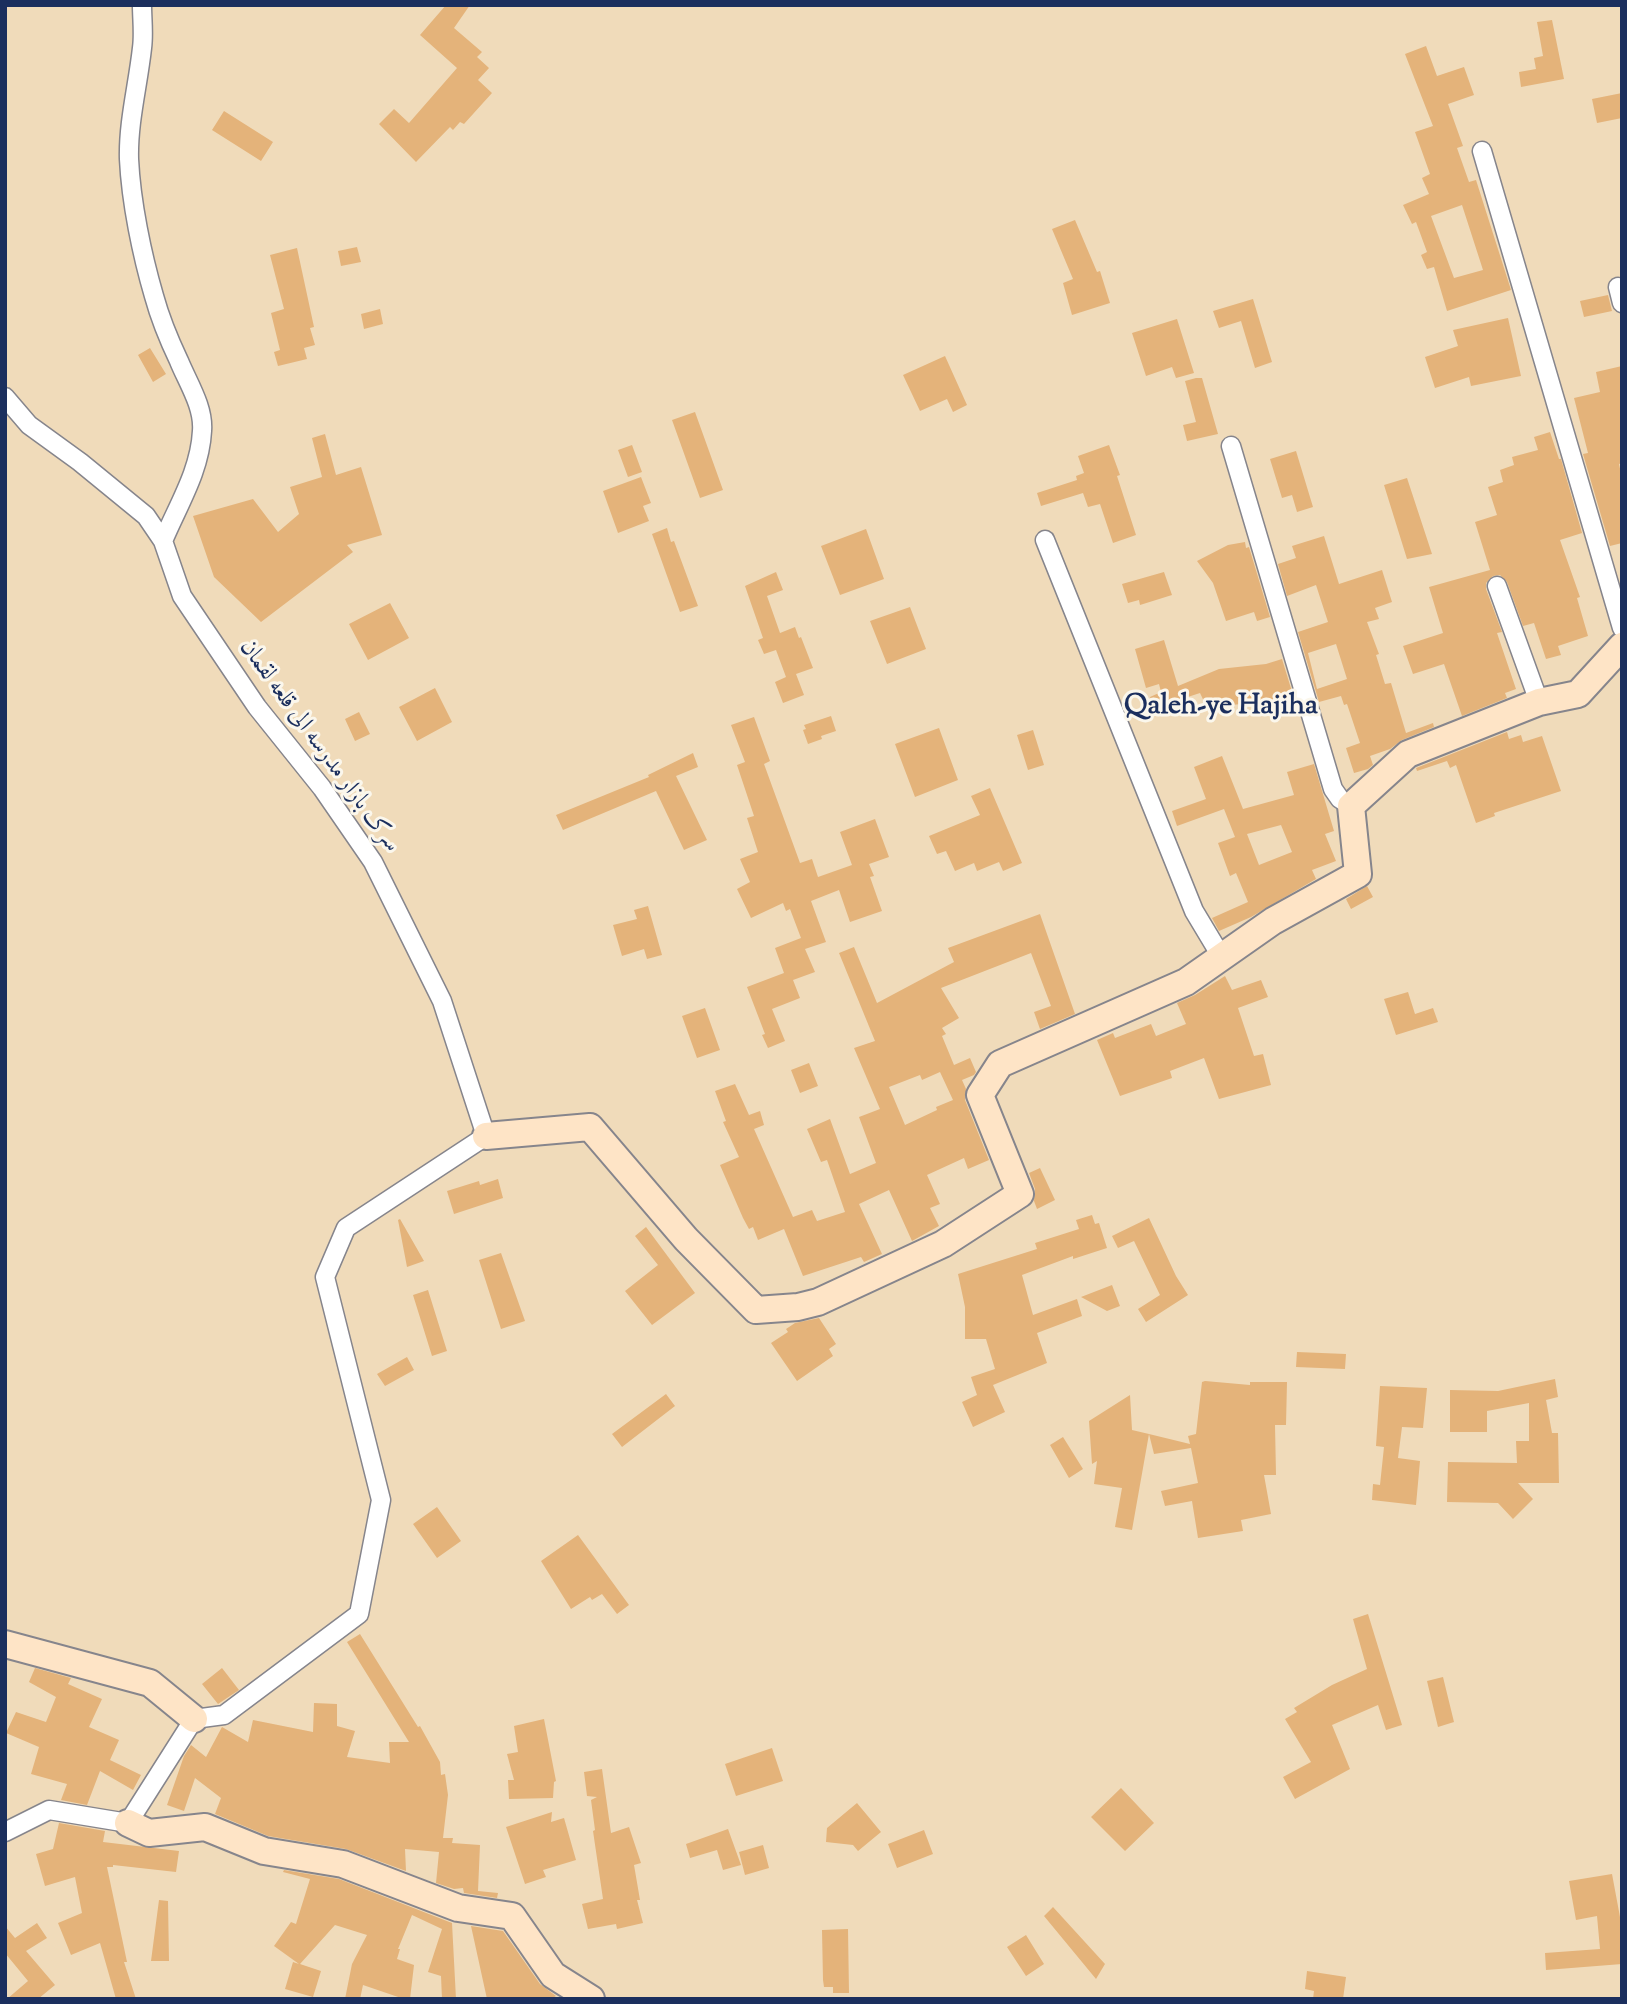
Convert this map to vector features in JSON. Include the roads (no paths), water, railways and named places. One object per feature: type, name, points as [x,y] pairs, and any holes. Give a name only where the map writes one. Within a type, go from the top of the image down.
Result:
[{"type":"street","points":[[142,5],[142,47],[135,87],[129,159],[137,216],[154,296],[177,358],[200,408],[203,428],[190,483],[176,508],[163,541]]},
{"type":"street","points":[[1482,152],[1622,628]]},
{"type":"street","name":"سرک بازار مدرسه الی قلعه لقمان","points":[[5,397],[29,425],[80,462],[146,516],[163,541],[181,596],[257,707],[322,788],[373,862],[442,1001],[486,1136]]},
{"type":"street","points":[[1231,446],[1333,789],[1340,799],[1351,806]]},
{"type":"street","points":[[1045,540],[1194,911],[1221,956]]},
{"type":"street","points":[[1497,586],[1539,702]]},
{"type":"street","points":[[1351,806],[1408,754],[1539,702],[1578,694],[1622,646]]},
{"type":"street","points":[[5,1644],[149,1683],[194,1719],[224,1715],[359,1614],[381,1500],[325,1277],[346,1228],[486,1136],[590,1126],[686,1239],[756,1310],[797,1307],[818,1302],[943,1244],[1020,1194],[980,1095],[1000,1064],[1186,982],[1273,921],[1358,874],[1351,806]]},
{"type":"street","points":[[128,1823],[194,1719]]},
{"type":"street","points":[[5,1832],[49,1810],[128,1823],[149,1833],[205,1827],[264,1851],[343,1864],[458,1908],[512,1916],[553,1975],[591,1999]]},
{"type":"district","name":"Qaleh-ye Hajiha","points":[[1221,708]]}]
